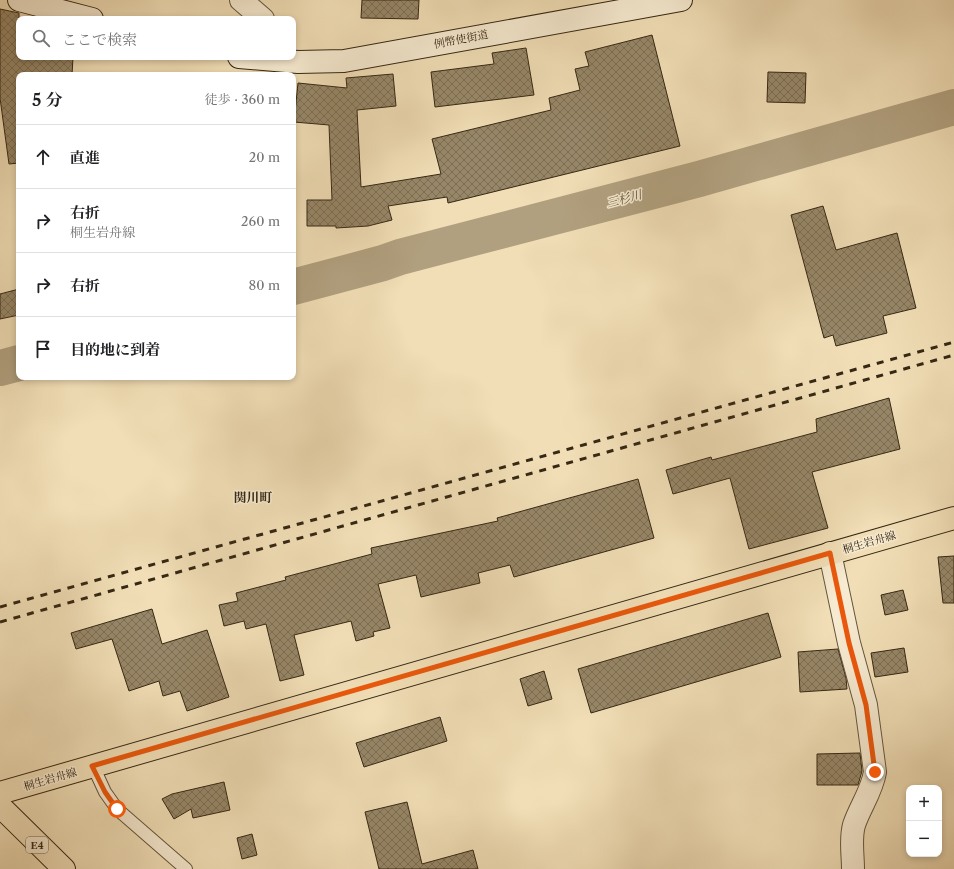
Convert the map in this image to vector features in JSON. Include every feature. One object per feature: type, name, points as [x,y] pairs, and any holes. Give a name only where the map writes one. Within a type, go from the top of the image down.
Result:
[{"type":"main road","name":"桐生岩舟線","points":[[0,793],[954,518]]},
{"type":"main road","name":"E4","points":[[6,813],[64,869]]},
{"type":"street","points":[[19,0],[80,16]]},
{"type":"street","points":[[241,0],[260,16]]},
{"type":"street","points":[[595,14],[620,0]]},
{"type":"street","name":"例幣使街道","points":[[296,58],[344,61],[595,14],[681,0]]},
{"type":"street","points":[[830,553],[849,643],[866,705],[875,772],[874,782],[854,824],[852,837],[854,869]]},
{"type":"lane","points":[[92,766],[105,792],[117,809],[186,869]]},
{"type":"building","points":[[362,0],[419,0],[418,19],[361,18]]},
{"type":"building","points":[[0,9],[19,13],[19,16],[16,16],[16,60],[73,60],[72,72],[16,72],[16,163],[9,164],[0,98]]},
{"type":"building","points":[[652,35],[680,146],[448,203],[447,197],[388,206],[392,220],[368,226],[336,228],[336,226],[307,226],[307,200],[332,200],[329,125],[296,122],[298,83],[347,88],[346,78],[393,74],[396,106],[357,110],[361,187],[441,174],[432,139],[551,110],[549,98],[580,90],[575,69],[589,66],[585,52]]},
{"type":"building","points":[[526,48],[534,95],[435,107],[431,72],[494,64],[492,53]]},
{"type":"building","points":[[768,72],[806,73],[805,103],[767,102]]},
{"type":"building","points":[[823,206],[836,250],[897,233],[916,308],[883,316],[887,333],[836,346],[833,335],[824,338],[791,215]]},
{"type":"building","points":[[16,290],[16,316],[0,319],[0,294]]},
{"type":"building","points":[[889,398],[900,449],[812,472],[828,528],[749,549],[730,478],[673,494],[666,470],[711,457],[712,460],[817,432],[816,419]]},
{"type":"building","points":[[638,479],[654,538],[514,577],[510,565],[478,573],[480,583],[421,597],[416,575],[378,584],[390,628],[373,632],[374,636],[356,641],[351,621],[294,635],[304,675],[280,681],[266,624],[246,629],[244,621],[224,626],[219,605],[238,601],[236,593],[286,580],[285,577],[372,554],[371,548],[498,521],[497,518]]},
{"type":"building","points":[[954,556],[954,603],[943,603],[938,557]]},
{"type":"building","points":[[903,590],[908,610],[885,615],[881,595]]},
{"type":"building","points":[[152,609],[162,644],[207,630],[229,697],[187,711],[180,691],[163,696],[159,681],[129,691],[112,639],[76,649],[71,633]]},
{"type":"building","points":[[768,613],[781,657],[591,713],[578,669]]},
{"type":"building","points":[[904,648],[908,672],[875,677],[871,653]]},
{"type":"building","points":[[838,649],[846,678],[847,689],[800,692],[798,652]]},
{"type":"building","points":[[544,671],[552,699],[528,706],[520,679]]},
{"type":"building","points":[[440,717],[447,741],[364,767],[356,743]]},
{"type":"building","points":[[860,753],[862,771],[858,785],[817,785],[817,754]]},
{"type":"building","points":[[224,782],[230,810],[193,818],[191,809],[174,819],[162,799],[172,794]]},
{"type":"building","points":[[407,802],[422,864],[473,850],[478,869],[379,869],[365,812]]},
{"type":"building","points":[[252,834],[257,855],[242,859],[237,838]]},
{"type":"waterway","name":"三杉川","points":[[296,286],[400,257],[699,179],[954,107]]},
{"type":"waterway","name":"三杉川","points":[[0,368],[16,364]]},
{"type":"railway","points":[[0,607],[954,342]]},
{"type":"railway","points":[[0,622],[954,355]]},
{"type":"district","name":"関川町","points":[[253,497]]},
{"type":"route","points":[[117,809],[105,792],[92,766],[830,553],[849,643],[866,705],[875,772]]}]
